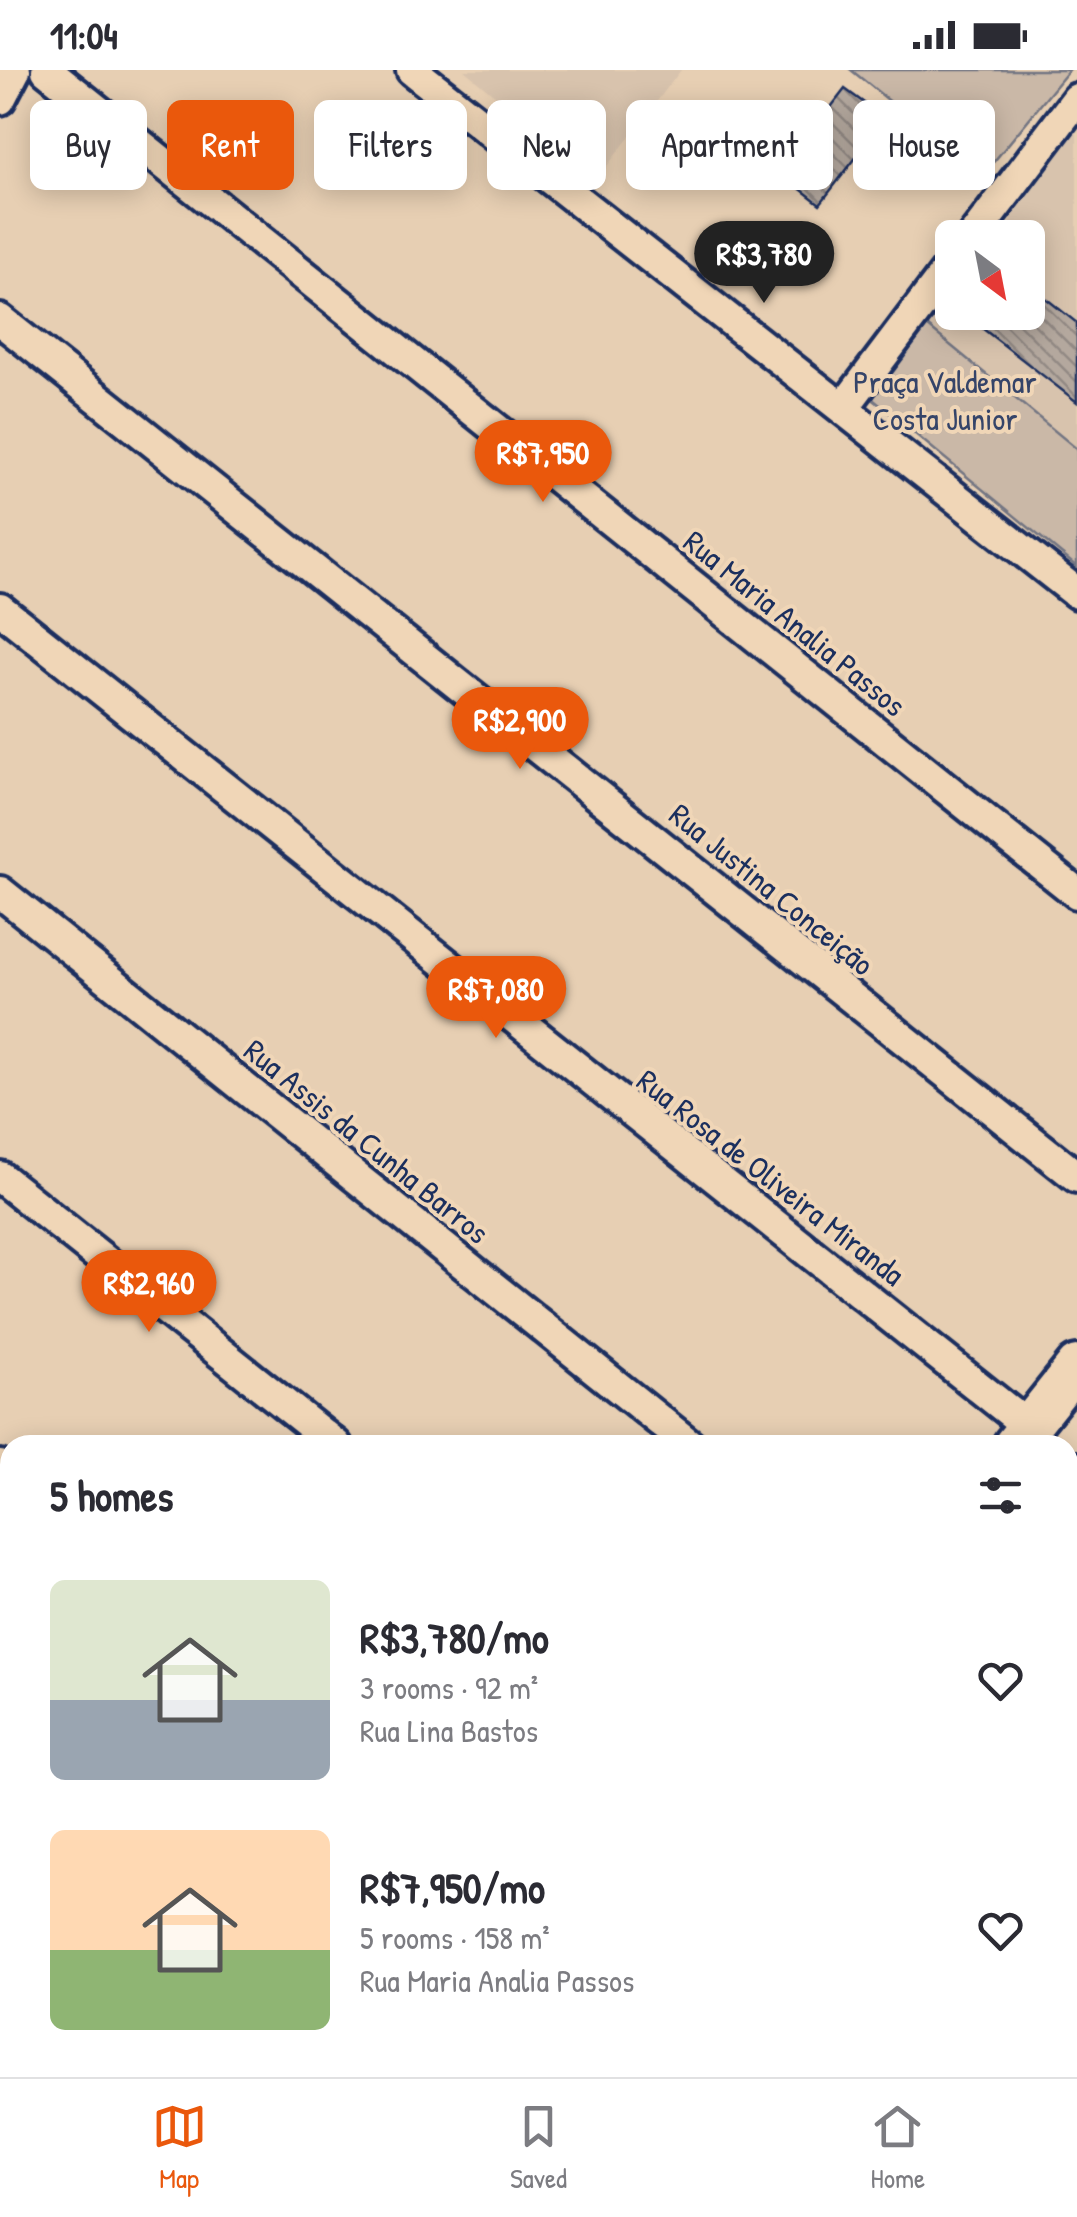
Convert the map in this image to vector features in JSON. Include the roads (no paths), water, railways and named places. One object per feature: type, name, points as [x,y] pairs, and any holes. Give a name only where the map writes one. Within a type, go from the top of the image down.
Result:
[{"type":"main road","points":[[1022,1435],[1077,1366]]},
{"type":"street","points":[[0,99],[15,70]]},
{"type":"street","name":"Rua Maria Analia Passos","points":[[47,70],[1077,893]]},
{"type":"street","points":[[412,70],[1077,593]]},
{"type":"street","points":[[986,220],[1077,99]]},
{"type":"street","points":[[844,407],[935,287]]},
{"type":"street","name":"Rua Justina Conceição","points":[[0,320],[1077,1177]]},
{"type":"street","name":"Rua Rosa de Oliveira Miranda","points":[[0,609],[1020,1435]]},
{"type":"street","name":"Rua Assis da Cunha Barros","points":[[0,892],[678,1435]]},
{"type":"street","points":[[0,1178],[323,1435]]},
{"type":"park label","name":"Praça Valdemar Costa Junior","points":[[945,400]]}]
